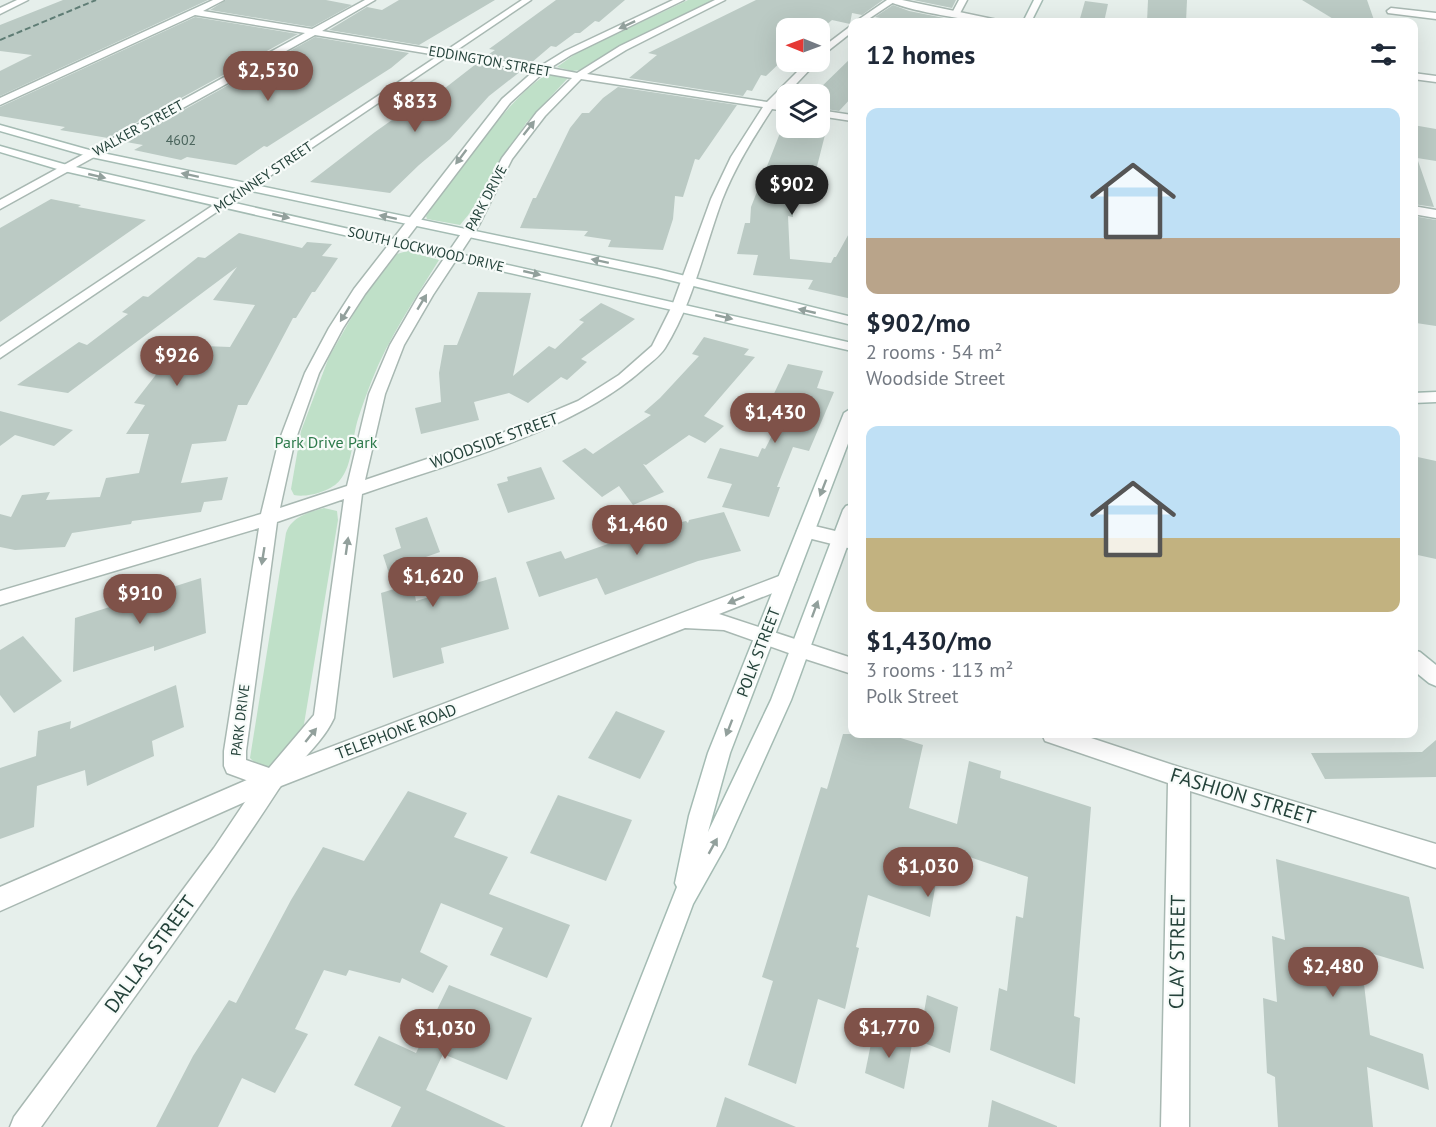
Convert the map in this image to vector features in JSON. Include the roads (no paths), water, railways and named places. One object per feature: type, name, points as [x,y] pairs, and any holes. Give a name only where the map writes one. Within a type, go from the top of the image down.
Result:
[{"type":"street","points":[[0,11],[24,0]]},
{"type":"street","points":[[0,102],[219,0]]},
{"type":"street","name":"WALKER STREET","points":[[0,205],[371,0]]},
{"type":"street","name":"MCKINNEY STREET","points":[[0,354],[527,0]]},
{"type":"street","name":"PARK DRIVE","points":[[680,0],[578,48],[542,69],[506,101],[359,292],[312,373],[286,444],[269,517],[235,751],[235,766],[273,779],[314,733],[324,718],[354,490],[377,394],[397,345],[426,295],[468,233],[513,150],[541,114],[579,76],[623,48],[721,0]]},
{"type":"street","points":[[865,18],[892,0],[976,18]]},
{"type":"street","points":[[955,15],[963,0]]},
{"type":"street","points":[[1029,18],[1038,0]]},
{"type":"street","points":[[1390,10],[1436,16]]},
{"type":"street","name":"EDDINGTON STREET","points":[[194,12],[776,106]]},
{"type":"street","points":[[830,46],[848,31]]},
{"type":"street","name":"WOODSIDE STREET","points":[[0,598],[354,490],[501,440],[583,405],[624,378],[658,348],[679,306],[717,198],[731,167],[770,105],[802,72]]},
{"type":"street","points":[[1418,77],[1436,80]]},
{"type":"street","points":[[830,115],[848,117]]},
{"type":"street","name":"SOUTH LOCKWOOD DRIVE","points":[[0,128],[91,154],[657,273],[848,320]]},
{"type":"street","name":"SOUTH LOCKWOOD DRIVE","points":[[0,149],[64,168],[848,346]]},
{"type":"street","points":[[1418,211],[1436,214]]},
{"type":"street","points":[[1418,398],[1436,397]]},
{"type":"street","name":"POLK STREET","points":[[684,897],[699,816],[719,753],[848,423]]},
{"type":"street","points":[[806,531],[846,541]]},
{"type":"street","name":"POLK STREET","points":[[596,1127],[684,897],[717,839],[747,776],[846,541]]},
{"type":"street","points":[[684,620],[787,579]]},
{"type":"street","name":"TELEPHONE ROAD","points":[[0,899],[273,779],[684,620],[724,622],[800,649]]},
{"type":"street","points":[[800,649],[848,665]]},
{"type":"street","points":[[1418,662],[1436,677]]},
{"type":"street","name":"FASHION STREET","points":[[1064,738],[1179,777],[1436,856]]},
{"type":"street","name":"CLAY STREET","points":[[1175,1127],[1179,777]]},
{"type":"street","name":"DALLAS STREET","points":[[24,1127],[222,856],[273,779]]},
{"type":"railway","points":[[0,40],[96,0]]},
{"type":"park label","name":"Park Drive Park","points":[[326,442]]}]
